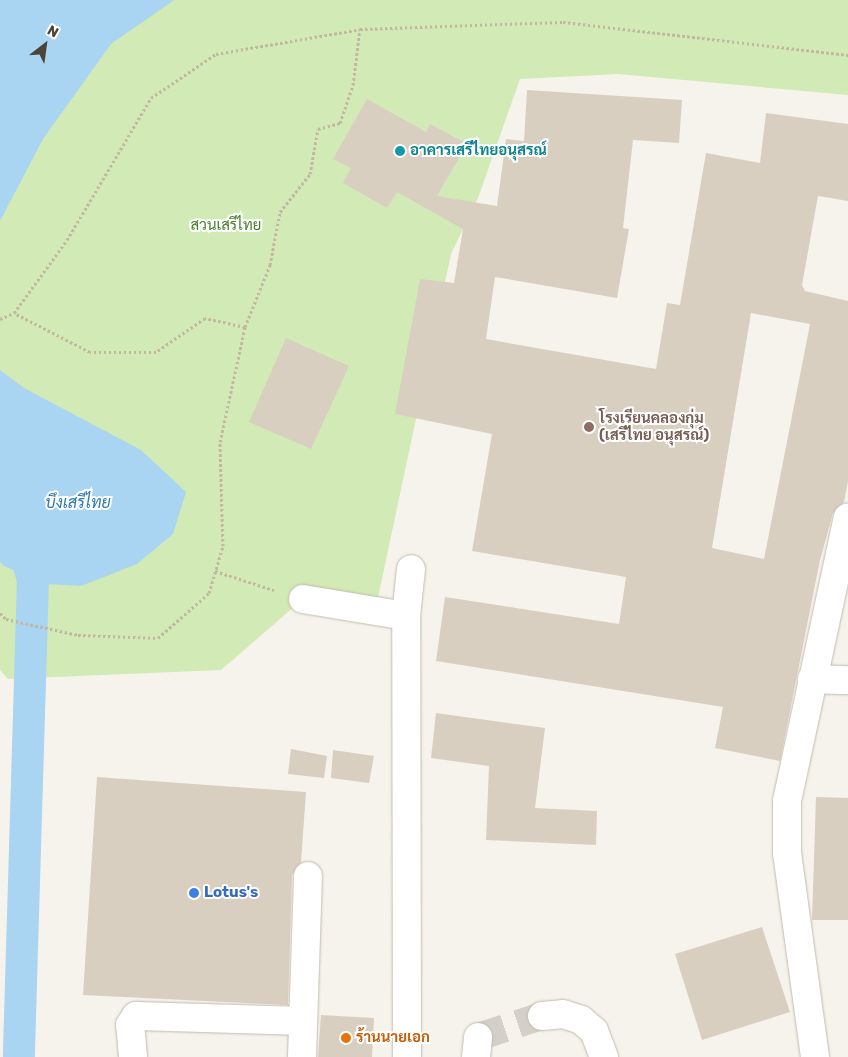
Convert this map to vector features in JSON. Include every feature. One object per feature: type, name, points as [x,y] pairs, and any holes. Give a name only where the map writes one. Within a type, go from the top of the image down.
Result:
[{"type":"street","points":[[815,1057],[787,853],[787,802],[848,517]]},
{"type":"street","points":[[407,1057],[406,616],[411,569]]},
{"type":"street","points":[[303,599],[406,616]]},
{"type":"street","points":[[812,679],[848,680]]},
{"type":"street","points":[[302,1057],[308,876]]},
{"type":"street","points":[[542,1016],[563,1014],[581,1020],[594,1032],[604,1057]]},
{"type":"street","points":[[133,1057],[130,1025],[136,1016],[303,1021]]},
{"type":"path","points":[[0,319],[14,312],[67,240],[151,98],[216,54],[360,29],[563,22],[848,55]]},
{"type":"path","points":[[0,613],[6,619],[78,635],[158,638],[209,593],[223,546],[220,442],[245,327],[270,265],[280,212],[310,174],[318,129],[340,123],[353,85],[360,29]]},
{"type":"path","points":[[14,312],[90,352],[156,352],[205,318],[245,327]]},
{"type":"path","points":[[216,571],[303,599]]},
{"type":"green space","name":"สวนเสรีไทย","points":[[0,0],[848,0],[848,95],[618,74],[520,79],[478,198],[451,254],[376,607],[303,599],[221,670],[8,679],[0,670]]},
{"type":"water","points":[[0,0],[174,0],[111,44],[43,139],[0,221]]},
{"type":"water","name":"บึงเสรีไทย","points":[[0,370],[24,388],[141,450],[186,492],[173,534],[137,564],[81,586],[45,584],[4,566],[0,562]]},
{"type":"building","name":"โรงเรียนคลองกุ่ม (เสรีไทย อนุสรณ์)","points":[[527,90],[682,100],[679,143],[633,140],[623,228],[629,229],[617,298],[495,277],[486,339],[656,369],[667,303],[680,305],[706,153],[760,163],[766,113],[848,124],[848,201],[818,196],[802,285],[805,291],[848,301],[848,481],[844,502],[833,513],[820,560],[780,761],[715,748],[723,707],[436,661],[445,597],[619,624],[626,577],[472,551],[492,434],[395,414],[420,279],[454,283],[463,229],[397,192],[387,208],[343,183],[351,168],[333,159],[367,99],[426,132],[430,124],[467,144],[437,196],[497,206],[506,139],[524,141]],"holes":[[[751,313],[810,324],[764,559],[712,548]]]},
{"type":"building","points":[[286,338],[349,366],[311,449],[249,422]]},
{"type":"building","points":[[436,713],[545,728],[535,808],[597,811],[596,845],[486,840],[489,766],[431,758]]},
{"type":"building","points":[[291,749],[327,756],[324,778],[288,774]]},
{"type":"building","points":[[333,750],[374,756],[369,783],[331,778]]},
{"type":"building","name":"Lotus's","points":[[97,777],[306,792],[301,862],[292,875],[288,1005],[83,995]]},
{"type":"building","points":[[816,797],[848,798],[848,920],[812,920]]},
{"type":"building","points":[[762,927],[790,1012],[702,1040],[675,954]]},
{"type":"building","name":"ร้านนายเอก","points":[[321,1015],[374,1018],[372,1057],[318,1057]]},
{"type":"waterway","points":[[0,474],[33,579],[19,1057]]},
{"type":"tunnel","points":[[478,1037],[542,1016]]},
{"type":"place","name":"อาคารเสรีไทยอนุสรณ์","points":[[400,151]]},
{"type":"place","name":"โรงเรียนคลองกุ่ม (เสรีไทย อนุสรณ์)","points":[[589,427]]},
{"type":"place","name":"Lotus's","points":[[194,893]]},
{"type":"place","name":"ร้านนายเอก","points":[[346,1038]]}]
